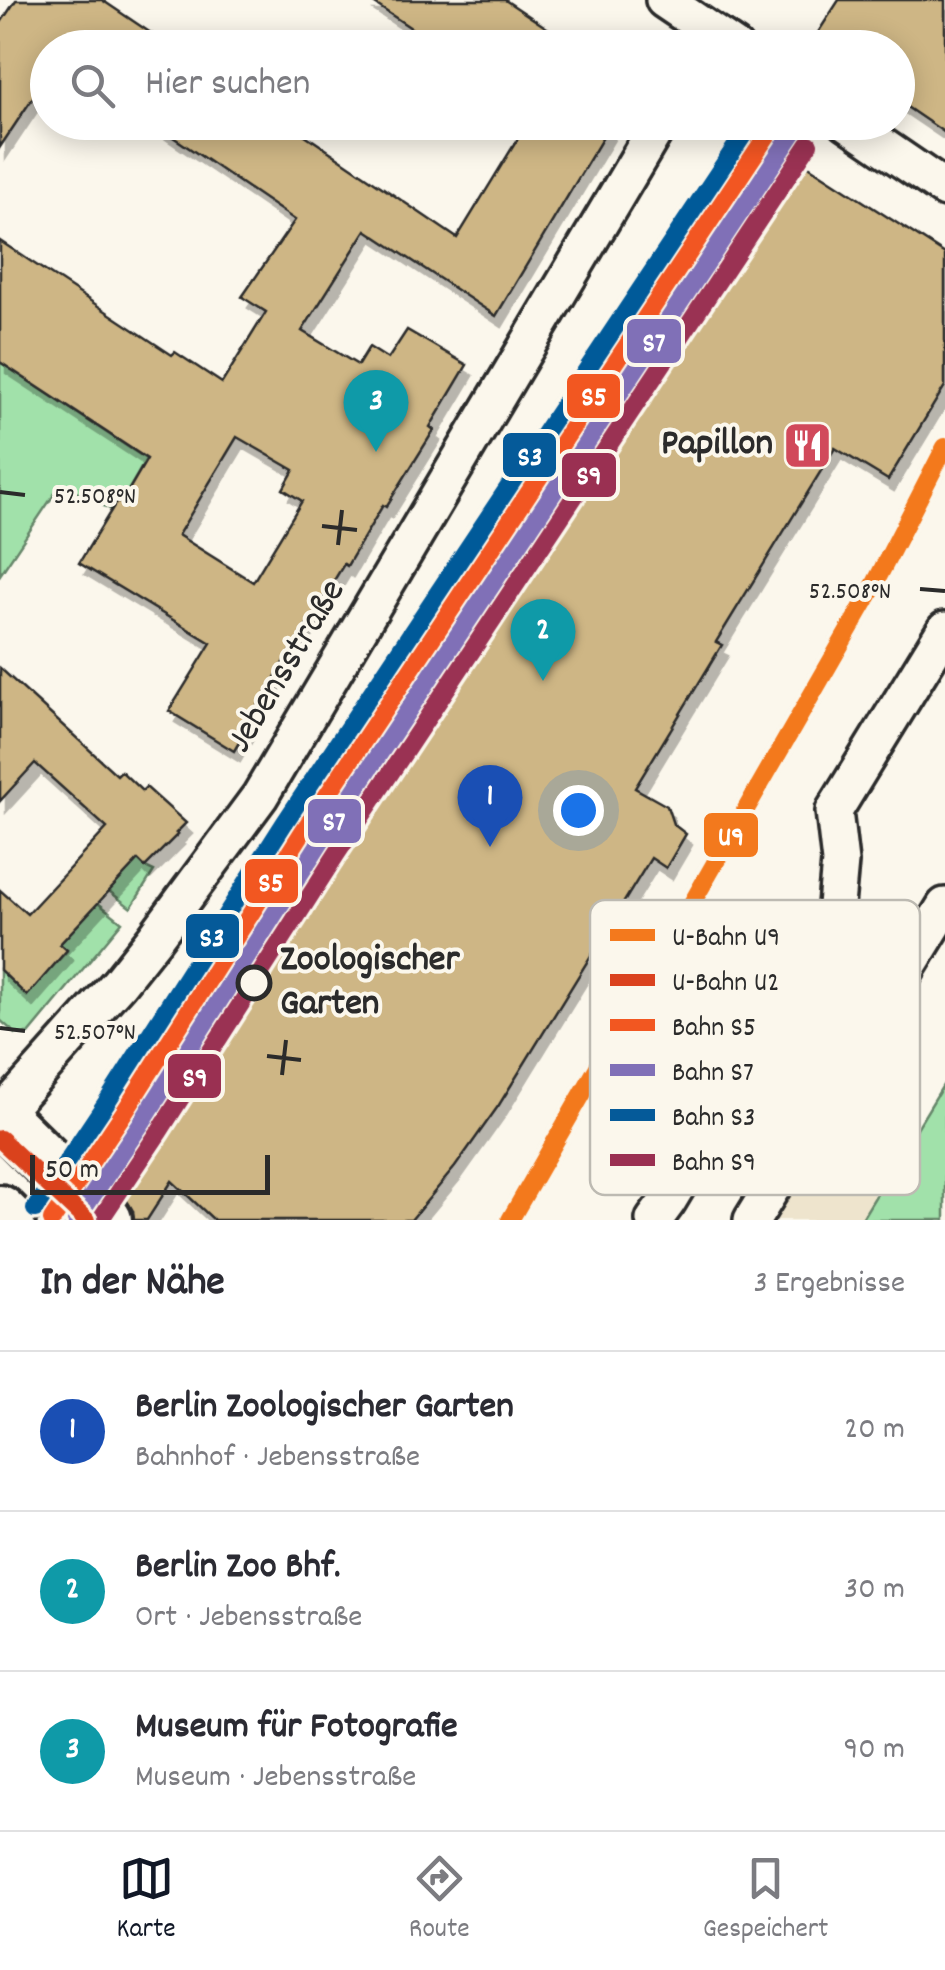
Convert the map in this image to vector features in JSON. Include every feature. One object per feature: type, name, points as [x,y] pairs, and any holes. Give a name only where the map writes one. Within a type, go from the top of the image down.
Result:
[{"type":"main road","points":[[0,1116],[106,1220]]},
{"type":"main road","points":[[0,1211],[9,1220]]},
{"type":"street","points":[[664,0],[701,30]]},
{"type":"street","name":"Jebensstraße","points":[[0,1116],[142,953],[260,796],[649,140]]},
{"type":"street","points":[[873,140],[945,189]]},
{"type":"street","points":[[837,900],[840,862],[834,811],[945,630]]},
{"type":"street","points":[[920,947],[945,906]]},
{"type":"street","points":[[654,1220],[671,1195]]},
{"type":"street","points":[[752,1220],[767,1195]]},
{"type":"shaded area","points":[[790,1195],[875,1195],[861,1220],[775,1220]]},
{"type":"green space","points":[[0,362],[146,459],[121,503],[117,501],[112,510],[61,484],[0,575]]},
{"type":"green space","points":[[138,860],[154,871],[131,908],[109,891]]},
{"type":"green space","points":[[98,903],[122,922],[29,1034],[16,1034],[0,1020],[0,970],[27,995],[67,951],[60,944]]},
{"type":"green space","points":[[945,1082],[945,1220],[861,1220],[876,1195],[920,1195],[920,1123]]},
{"type":"building","points":[[16,0],[102,0],[146,30],[30,30],[30,102],[0,147],[0,24]]},
{"type":"building","points":[[369,0],[505,0],[550,30],[414,30]]},
{"type":"building","points":[[839,0],[945,0],[945,133],[915,113],[915,30],[820,30]]},
{"type":"building","points":[[177,140],[313,140],[457,238],[517,140],[601,140],[496,316],[366,230],[302,331],[358,365],[369,347],[388,359],[407,330],[467,365],[430,427],[434,430],[347,566],[344,564],[234,751],[169,711],[211,643],[79,563],[147,459],[0,362],[0,241],[172,355],[175,352],[222,383],[266,312],[242,297],[295,220]],"holes":[[[237,437],[294,470],[283,489],[302,501],[253,582],[178,535]]]},
{"type":"building","points":[[744,140],[768,140],[945,254],[945,386],[888,480],[835,448],[716,642],[722,645],[635,788],[667,806],[673,824],[686,834],[666,868],[651,858],[625,900],[590,900],[590,957],[499,1105],[411,1220],[214,1220],[172,1181],[147,1220],[134,1220],[126,1199],[76,1150]]},
{"type":"building","points":[[0,668],[117,775],[121,771],[142,791],[146,787],[186,823],[145,867],[138,860],[60,944],[67,950],[27,996],[0,970],[0,890],[27,914],[107,828],[35,763],[0,801]]},
{"type":"building","points":[[43,1198],[65,1220],[37,1220],[35,1209]]},
{"type":"metro line","name":"U9","points":[[694,900],[869,595],[945,447]]},
{"type":"metro line","name":"U9","points":[[510,1220],[590,1081]]},
{"type":"metro line","name":"U2","points":[[0,1139],[86,1220]]},
{"type":"rail line","name":"S3","points":[[35,1209],[285,822],[740,140]]},
{"type":"rail line","name":"S5","points":[[52,1220],[302,833],[764,140]]},
{"type":"rail line","name":"S7","points":[[76,1220],[319,844],[788,140]]},
{"type":"rail line","name":"S9","points":[[100,1220],[336,855],[809,144]]},
{"type":"place","name":"Papillon","points":[[808,445]]},
{"type":"place","name":"Museum für Fotografie","points":[[376,452]]},
{"type":"place","name":"Berlin Zoo Bhf.","points":[[543,681]]},
{"type":"place","name":"Berlin Zoologischer Garten","points":[[490,847]]},
{"type":"place","name":"Zoologischer Garten","points":[[254,983]]}]
